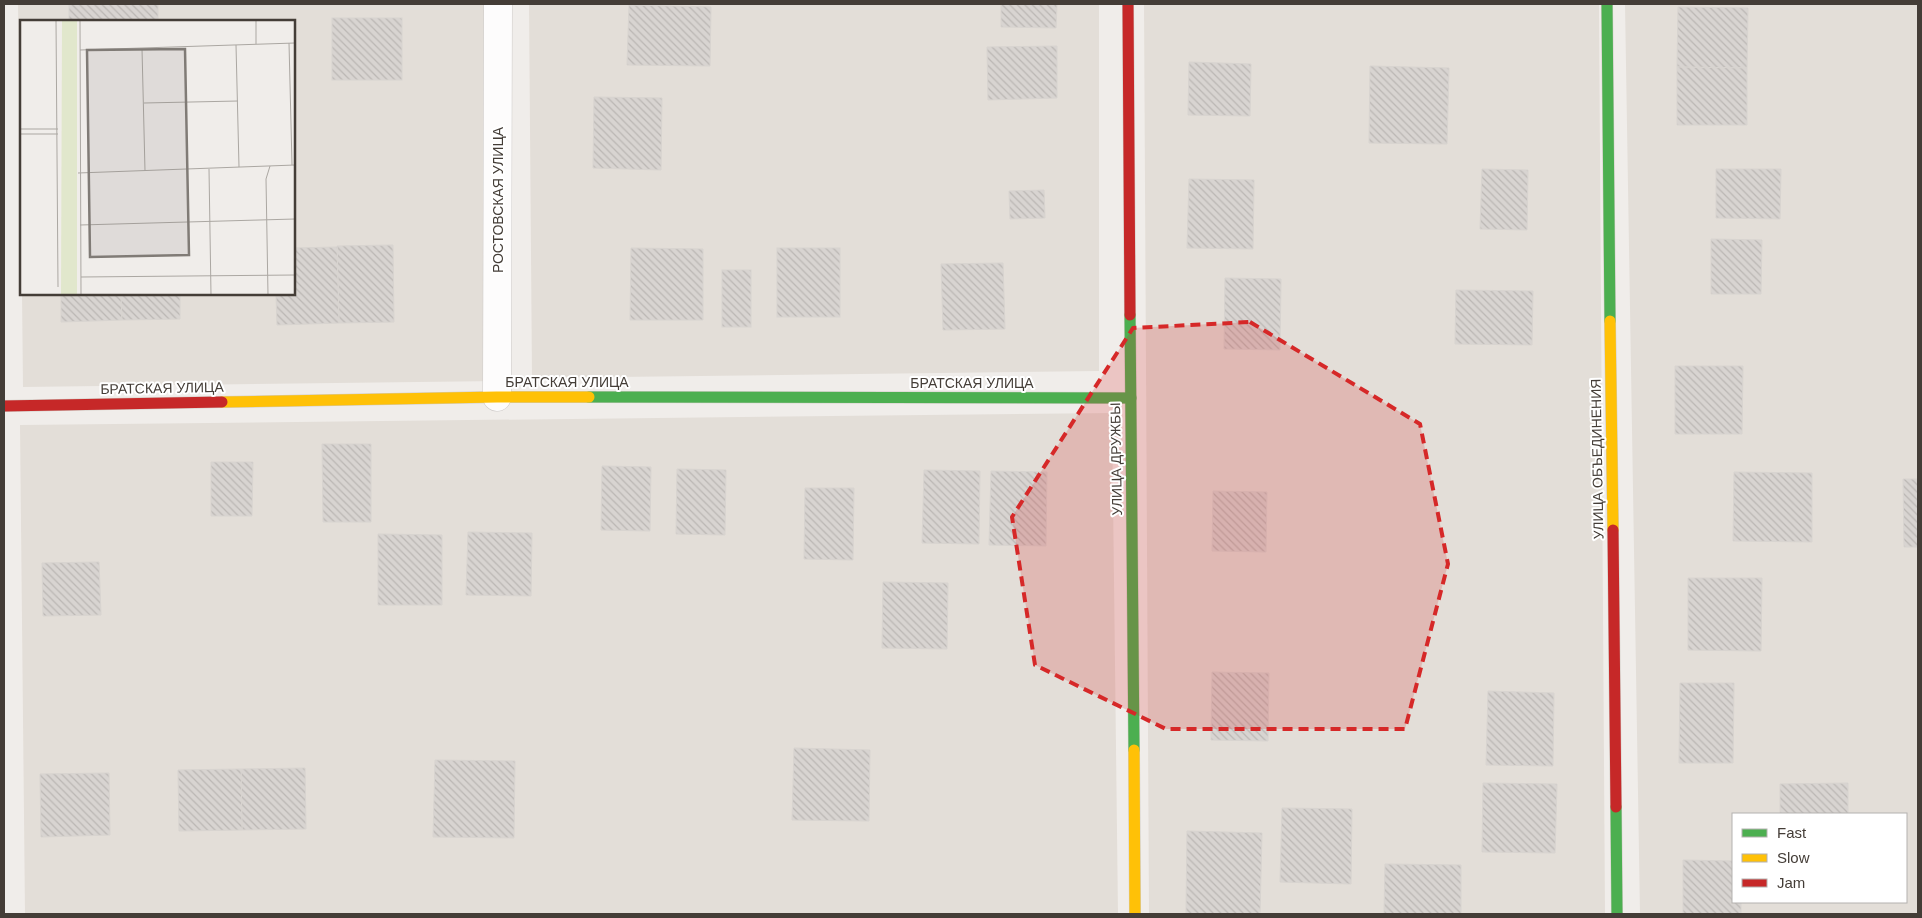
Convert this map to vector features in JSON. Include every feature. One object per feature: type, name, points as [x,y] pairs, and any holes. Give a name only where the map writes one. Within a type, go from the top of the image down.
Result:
[{"type":"street","name":"РОСТОВСКАЯ УЛИЦА","points":[[497,397],[498,4]]},
{"type":"street","name":"УЛИЦА ДРУЖБЫ","points":[[1128,4],[1136,914]]},
{"type":"street","name":"УЛИЦА ОБЪЕДИНЕНИЯ","points":[[1607,4],[1618,914]]},
{"type":"street","name":"БРАТСКАЯ УЛИЦА","points":[[4,406],[497,397],[1131,398]]},
{"type":"highlighted area","points":[[1250,322],[1420,424],[1448,564],[1405,729],[1166,729],[1035,665],[1012,517],[1133,328]]},
{"type":"shaded area","points":[[18,4],[496,4],[500,381],[23,387],[22,295],[295,295],[295,20],[20,20],[20,154]]},
{"type":"shaded area","points":[[529,4],[1099,4],[1099,371],[532,378]]},
{"type":"shaded area","points":[[1144,4],[1599,4],[1605,914],[1149,914]]},
{"type":"shaded area","points":[[1625,4],[1918,4],[1918,914],[1640,914]]},
{"type":"shaded area","points":[[1112,413],[1118,914],[25,914],[20,425]]},
{"type":"building","points":[[69,4],[158,4],[158,20],[69,20]]},
{"type":"building","points":[[1001,4],[1057,4],[1056,28],[1001,27]]},
{"type":"building","points":[[629,5],[711,7],[710,66],[627,65]]},
{"type":"building","points":[[1678,7],[1748,8],[1747,68],[1677,67]]},
{"type":"building","points":[[332,18],[402,18],[402,80],[332,80]]},
{"type":"building","points":[[1057,46],[1057,98],[988,100],[987,47]]},
{"type":"building","points":[[1189,62],[1251,64],[1250,116],[1188,115]]},
{"type":"building","points":[[1370,66],[1449,68],[1447,144],[1369,143]]},
{"type":"building","points":[[1677,67],[1747,68],[1747,125],[1677,125]]},
{"type":"building","points":[[594,97],[662,98],[661,170],[593,168]]},
{"type":"building","points":[[1482,169],[1528,170],[1527,230],[1480,229]]},
{"type":"building","points":[[1716,169],[1781,169],[1780,219],[1716,218]]},
{"type":"building","points":[[1189,179],[1254,180],[1253,249],[1187,248]]},
{"type":"building","points":[[1044,190],[1045,218],[1010,219],[1009,191]]},
{"type":"building","points":[[1711,239],[1762,240],[1761,294],[1711,294]]},
{"type":"building","points":[[393,245],[394,322],[339,323],[337,246]]},
{"type":"building","points":[[337,247],[339,323],[277,325],[276,295],[295,295],[295,248]]},
{"type":"building","points":[[631,248],[703,249],[703,320],[630,320]]},
{"type":"building","points":[[777,248],[840,248],[840,317],[777,317]]},
{"type":"building","points":[[1003,263],[1005,329],[943,330],[941,264]]},
{"type":"building","points":[[722,270],[751,270],[751,327],[722,327]]},
{"type":"building","points":[[1225,278],[1281,279],[1280,350],[1224,349]]},
{"type":"building","points":[[1456,290],[1533,291],[1532,345],[1455,344]]},
{"type":"building","points":[[61,295],[121,295],[122,320],[61,322]]},
{"type":"building","points":[[121,295],[180,295],[180,319],[122,320]]},
{"type":"building","points":[[1675,366],[1743,366],[1742,434],[1675,434]]},
{"type":"building","points":[[322,444],[371,444],[371,522],[323,522]]},
{"type":"building","points":[[211,462],[253,462],[252,516],[211,516]]},
{"type":"building","points":[[602,466],[651,467],[650,531],[601,530]]},
{"type":"building","points":[[677,469],[726,470],[725,535],[676,534]]},
{"type":"building","points":[[924,470],[980,471],[979,544],[922,543]]},
{"type":"building","points":[[991,471],[1047,472],[1046,546],[989,545]]},
{"type":"building","points":[[1734,472],[1812,473],[1812,542],[1733,541]]},
{"type":"building","points":[[1903,479],[1918,479],[1918,547],[1904,547]]},
{"type":"building","points":[[805,488],[854,488],[853,560],[804,559]]},
{"type":"building","points":[[1213,491],[1267,492],[1266,552],[1212,551]]},
{"type":"building","points":[[468,532],[532,533],[531,596],[466,595]]},
{"type":"building","points":[[378,534],[442,535],[442,605],[378,605]]},
{"type":"building","points":[[99,562],[101,615],[43,616],[42,563]]},
{"type":"building","points":[[1688,578],[1762,578],[1761,651],[1688,650]]},
{"type":"building","points":[[883,582],[948,583],[947,649],[882,648]]},
{"type":"building","points":[[1212,672],[1269,673],[1268,741],[1211,740]]},
{"type":"building","points":[[1680,683],[1734,683],[1733,763],[1679,763]]},
{"type":"building","points":[[1488,691],[1554,693],[1553,766],[1486,765]]},
{"type":"building","points":[[794,748],[870,750],[869,821],[792,820]]},
{"type":"building","points":[[435,760],[515,761],[514,838],[433,837]]},
{"type":"building","points":[[305,768],[306,829],[242,830],[241,769]]},
{"type":"building","points":[[241,769],[242,830],[179,831],[178,770]]},
{"type":"building","points":[[109,773],[110,835],[41,837],[40,774]]},
{"type":"building","points":[[1483,783],[1557,784],[1555,853],[1482,852]]},
{"type":"building","points":[[1848,783],[1848,813],[1780,813],[1780,784]]},
{"type":"building","points":[[1282,808],[1352,809],[1351,884],[1280,882]]},
{"type":"building","points":[[1187,831],[1262,833],[1260,914],[1186,914]]},
{"type":"building","points":[[1683,860],[1732,861],[1732,903],[1741,903],[1741,914],[1683,914]]},
{"type":"building","points":[[1385,864],[1461,865],[1461,914],[1384,914]]},
{"type":"traffic: fast","points":[[1607,4],[1610,321]]},
{"type":"traffic: fast","points":[[1130,315],[1134,750]]},
{"type":"traffic: fast","points":[[589,397],[1131,398]]},
{"type":"traffic: fast","points":[[1616,807],[1617,914]]},
{"type":"traffic: slow","points":[[1610,321],[1613,530]]},
{"type":"traffic: slow","points":[[222,402],[589,397]]},
{"type":"traffic: slow","points":[[1134,750],[1135,914]]},
{"type":"traffic: jam","points":[[1128,4],[1130,315]]},
{"type":"traffic: jam","points":[[4,406],[222,402]]},
{"type":"traffic: jam","points":[[1613,530],[1616,807]]}]
